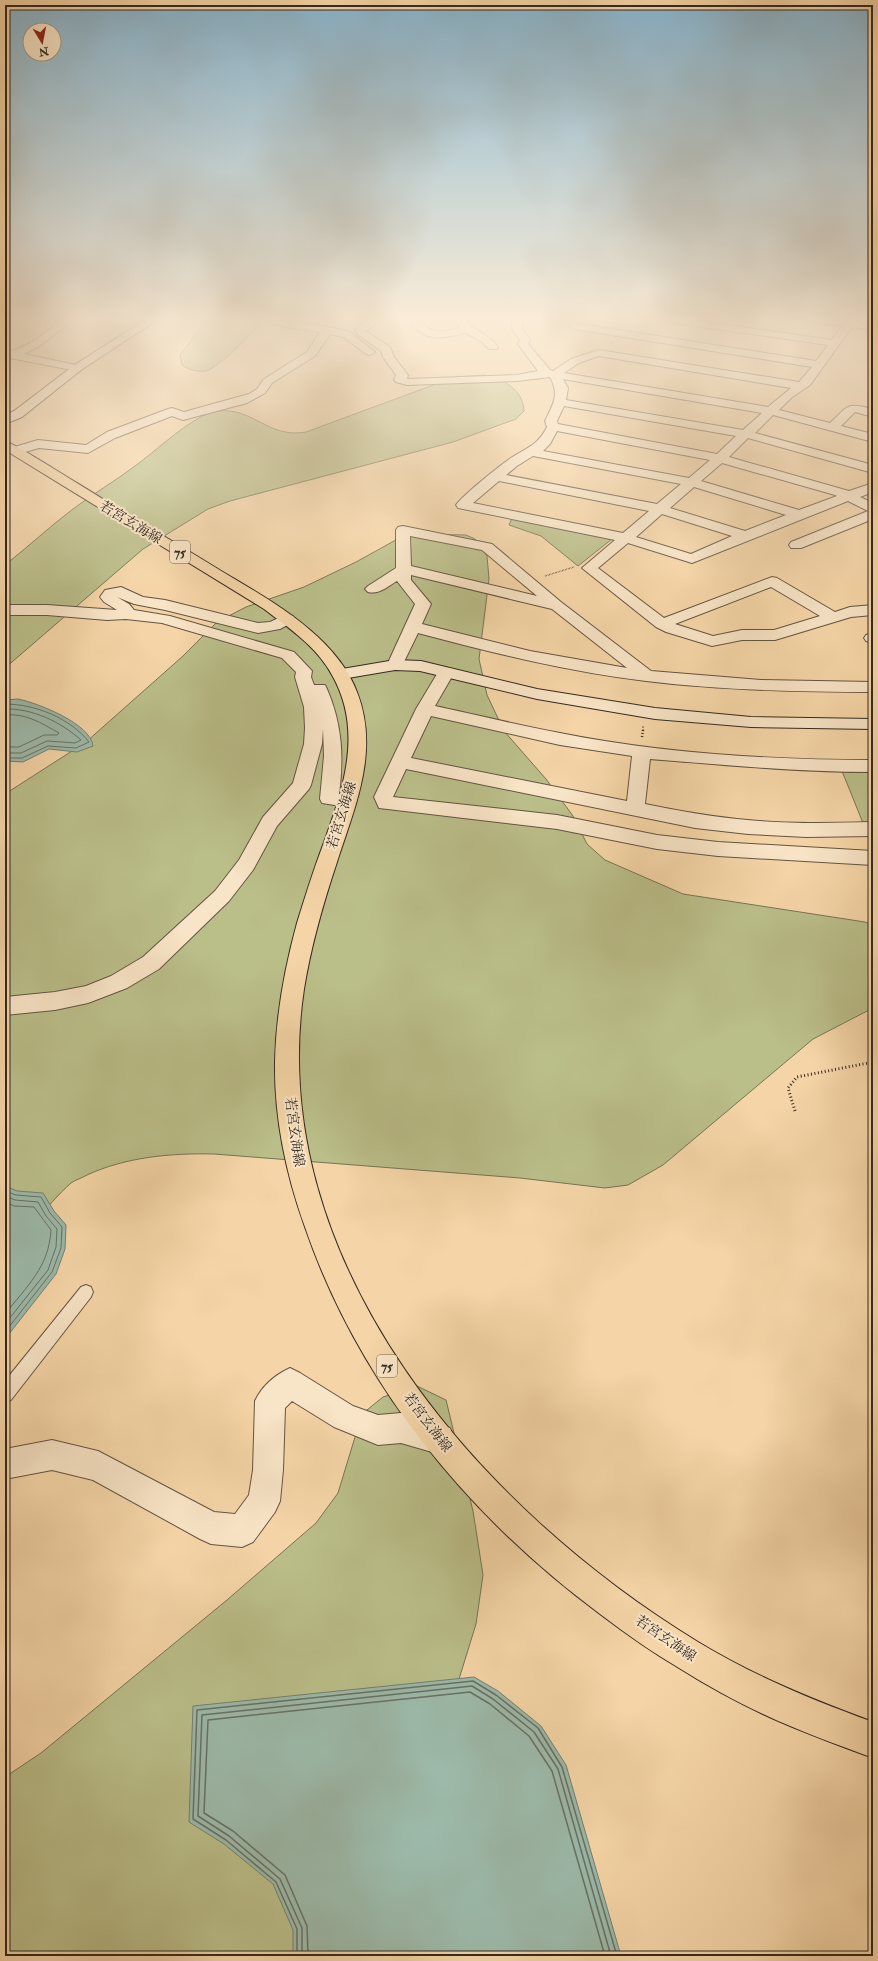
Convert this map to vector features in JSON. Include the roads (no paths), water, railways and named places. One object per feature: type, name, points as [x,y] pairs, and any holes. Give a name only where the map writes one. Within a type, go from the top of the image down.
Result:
[{"type":"main road","name":"若宮玄海線","points":[[10,448],[269,606],[287,619],[323,650],[342,674],[355,713],[358,738],[355,772],[347,801],[314,900],[294,983],[286,1063],[290,1111],[297,1160],[309,1207],[333,1269],[363,1327],[395,1378],[439,1439],[470,1476],[526,1533],[593,1588],[684,1652],[776,1702],[873,1740]]},
{"type":"street","points":[[5,420],[18,414],[26,408]]},
{"type":"street","points":[[10,448],[38,444],[88,449],[111,436],[172,412],[183,416],[215,408]]},
{"type":"street","points":[[557,408],[551,421],[552,427],[546,441],[512,463],[463,505],[626,538],[692,558],[873,487]]},
{"type":"street","points":[[592,408],[746,434],[873,469]]},
{"type":"street","points":[[745,408],[771,412],[873,438]]},
{"type":"street","points":[[776,408],[720,458],[589,568],[662,624],[672,629],[712,641],[742,635],[775,635],[850,612],[873,610]]},
{"type":"street","points":[[833,427],[853,408],[873,413]]},
{"type":"street","points":[[552,427],[720,458],[850,496],[873,508]]},
{"type":"street","points":[[530,452],[690,482],[800,515]]},
{"type":"street","points":[[497,477],[660,509],[745,536]]},
{"type":"street","points":[[796,545],[873,514]]},
{"type":"street","points":[[858,521],[873,529]]},
{"type":"street","points":[[395,665],[423,604],[404,580],[405,569],[403,530],[487,547],[556,605],[646,676]]},
{"type":"street","points":[[373,589],[405,569],[556,605]]},
{"type":"street","points":[[662,624],[772,581],[833,617]]},
{"type":"street","points":[[126,614],[126,609],[122,605],[109,599],[108,596],[110,593],[121,592],[140,601],[165,605],[258,628],[274,626],[287,619]]},
{"type":"street","points":[[5,610],[47,610],[107,615],[126,614],[164,618],[249,645],[288,655],[317,686],[324,700],[334,736],[334,770],[329,799],[347,801]]},
{"type":"street","points":[[412,626],[538,658],[646,676],[750,685],[873,686]]},
{"type":"street","points":[[342,674],[395,665],[421,666],[516,690],[581,703],[643,712],[734,721],[873,724]]},
{"type":"street","points":[[5,1006],[34,1004],[75,997],[88,994],[119,982],[151,963],[222,896],[246,865],[270,822],[302,785],[313,744],[314,728],[313,707],[303,676],[304,671]]},
{"type":"street","points":[[446,673],[425,709],[384,797],[386,804],[557,822],[657,842],[718,849],[873,858]]},
{"type":"street","points":[[425,709],[560,739],[642,752],[756,762],[834,766],[873,766]]},
{"type":"street","points":[[635,809],[642,752]]},
{"type":"street","points":[[401,762],[695,821],[748,827],[806,830],[873,829]]},
{"type":"street","points":[[5,1464],[52,1455],[98,1466],[211,1528],[242,1531],[264,1501],[268,1470],[270,1401],[290,1383],[344,1417],[378,1430],[401,1428],[439,1439]]},
{"type":"lane","points":[[5,1394],[86,1292]]},
{"type":"water","points":[[18,699],[50,710],[74,723],[90,738],[93,746],[77,752],[49,749],[23,762],[5,761],[5,700]]},
{"type":"water","points":[[5,1186],[17,1191],[43,1193],[54,1211],[66,1225],[65,1249],[56,1274],[5,1339]]},
{"type":"water","points":[[474,1677],[498,1691],[541,1726],[566,1765],[621,1956],[293,1956],[293,1930],[273,1884],[224,1844],[189,1822],[193,1706]]}]
